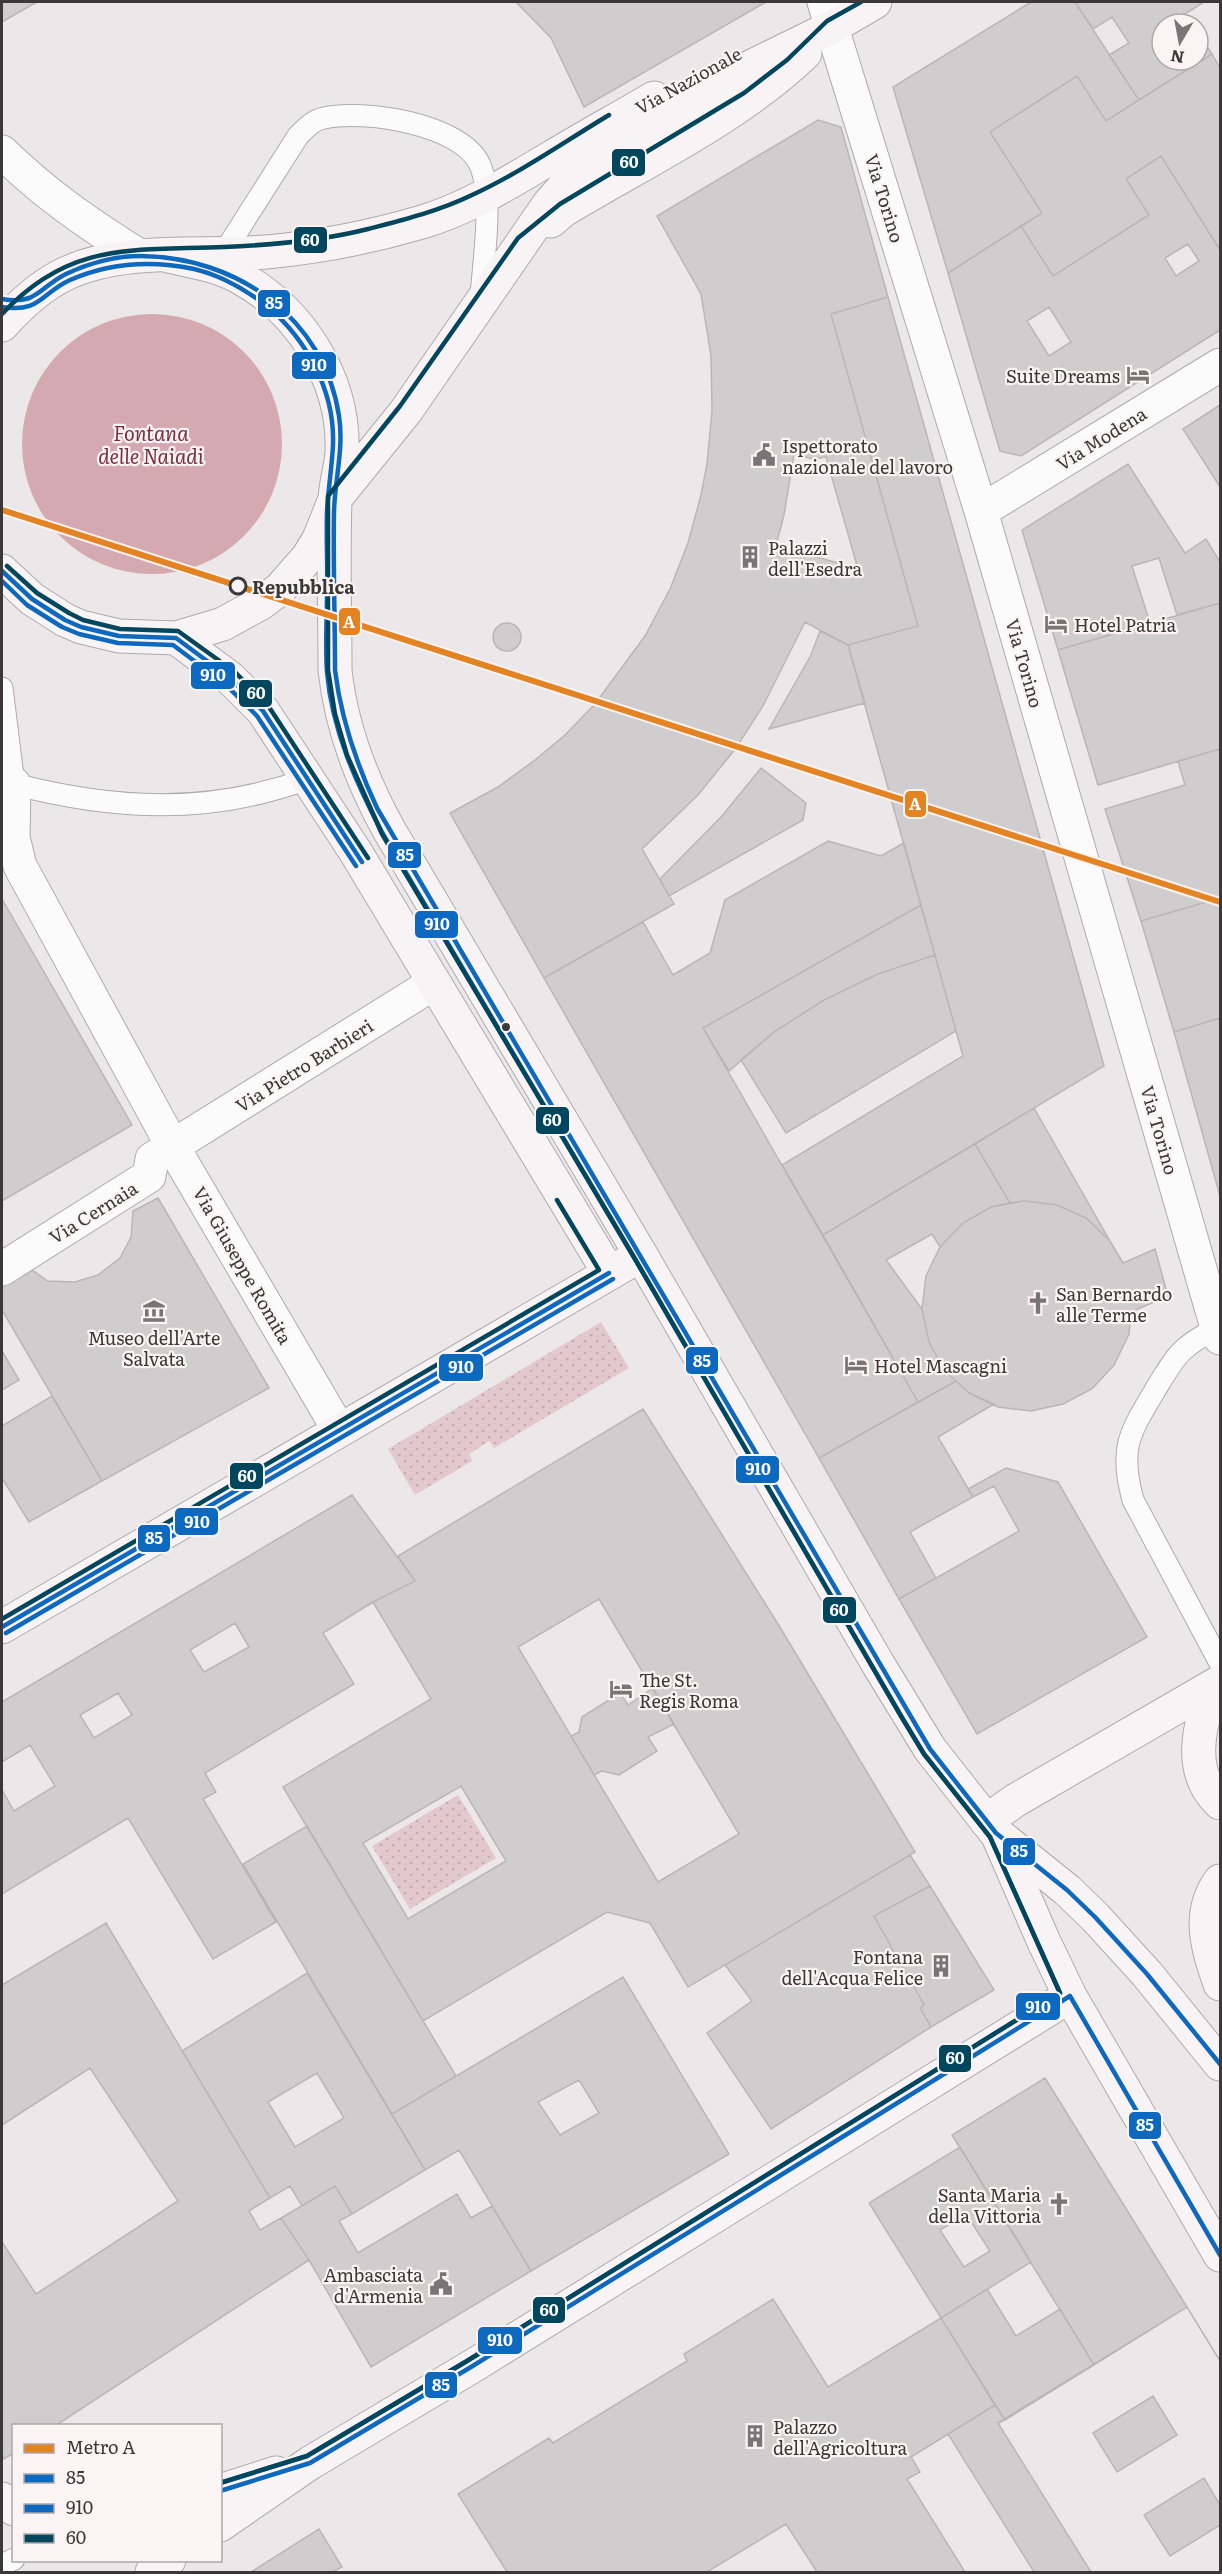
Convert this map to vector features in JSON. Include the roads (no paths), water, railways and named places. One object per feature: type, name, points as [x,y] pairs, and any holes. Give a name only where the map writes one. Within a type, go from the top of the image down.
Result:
[{"type":"main road","name":"Via Nazionale","points":[[596,160],[828,14],[875,2]]},
{"type":"main road","points":[[2,325],[13,300],[64,274],[99,261],[153,256],[223,255],[305,248],[363,238],[424,221],[487,196],[596,160]]},
{"type":"main road","points":[[2,571],[32,599],[81,627],[119,636],[176,638],[223,624],[261,603],[279,589],[308,557],[319,539],[335,499],[406,411],[560,191],[596,160]]},
{"type":"main road","points":[[153,256],[215,267],[237,276],[277,302],[294,320],[321,360],[337,404],[342,452],[335,499],[337,692],[363,778],[389,830],[930,1749],[991,1827],[1067,1890],[1095,1917],[1147,1974],[1221,2064]]},
{"type":"main road","points":[[176,638],[248,694],[263,711],[355,850],[609,1273]]},
{"type":"main road","points":[[2,1628],[641,1255]]},
{"type":"main road","points":[[991,1827],[1084,1761],[1218,1677]]},
{"type":"main road","points":[[1218,1677],[1200,1734],[1198,1754],[1200,1769],[1206,1784],[1221,1803]]},
{"type":"main road","points":[[991,1827],[1070,1996],[1221,2255]]},
{"type":"main road","points":[[1218,1884],[1207,1917],[1207,1944],[1221,1984]]},
{"type":"main road","points":[[222,2524],[310,2463],[471,2367],[1070,1996]]},
{"type":"main road","points":[[222,2490],[310,2463]]},
{"type":"main road","points":[[152,2572],[166,2562]]},
{"type":"street","name":"Via Torino","points":[[828,14],[981,511],[1219,1333]]},
{"type":"street","points":[[2,152],[37,186],[90,225],[153,256]]},
{"type":"street","name":"Via Modena","points":[[981,511],[1221,365]]},
{"type":"street","name":"Via Giuseppe Romita","points":[[14,784],[13,837],[20,866],[173,1147],[339,1430]]},
{"type":"street","name":"Via Pietro Barbieri","points":[[173,1147],[434,983]]},
{"type":"street","name":"Via Cernaia","points":[[2,1269],[149,1176],[152,1159],[173,1147]]},
{"type":"lane","points":[[223,255],[298,136],[310,124],[322,118],[359,115],[380,118],[420,126],[451,137],[464,144],[480,165],[487,196],[481,302]]},
{"type":"lane","points":[[2,688],[14,784],[81,799],[182,805],[255,796],[308,779]]},
{"type":"lane","points":[[1218,1677],[1133,1500],[1127,1476],[1126,1455],[1130,1433],[1175,1356],[1186,1345],[1219,1333]]},
{"type":"water","name":"Fontana delle Naiadi","points":[[152,314],[177,317],[202,324],[224,336],[244,352],[260,372],[272,394],[279,419],[282,444],[279,469],[272,494],[260,516],[244,536],[224,552],[202,564],[177,571],[152,574],[127,571],[102,564],[80,552],[60,536],[44,516],[32,494],[25,469],[22,444],[25,419],[32,394],[44,372],[60,352],[80,336],[102,324],[127,317]]},
{"type":"metro line","name":"A","points":[[2,510],[1220,902]]},
{"type":"place","name":"Suite Dreams","points":[[1138,375]]},
{"type":"place","name":"Ispettorato nazionale del lavoro","points":[[764,455]]},
{"type":"place","name":"Palazzi dell'Esedra","points":[[750,557]]},
{"type":"place","name":"Repubblica","points":[[238,586]]},
{"type":"place","name":"Hotel Patria","points":[[1056,624]]},
{"type":"place","name":"San Bernardo alle Terme","points":[[1038,1303]]},
{"type":"place","name":"Museo dell'Arte Salvata","points":[[154,1311]]},
{"type":"place","name":"Hotel Mascagni","points":[[856,1365]]},
{"type":"place","name":"The St. Regis Roma","points":[[621,1689]]},
{"type":"place","name":"Fontana dell'Acqua Felice","points":[[941,1966]]},
{"type":"place","name":"Santa Maria della Vittoria","points":[[1059,2204]]},
{"type":"place","name":"Ambasciata d'Armenia","points":[[441,2284]]},
{"type":"place","name":"Palazzo dell'Agricoltura","points":[[755,2436]]}]
